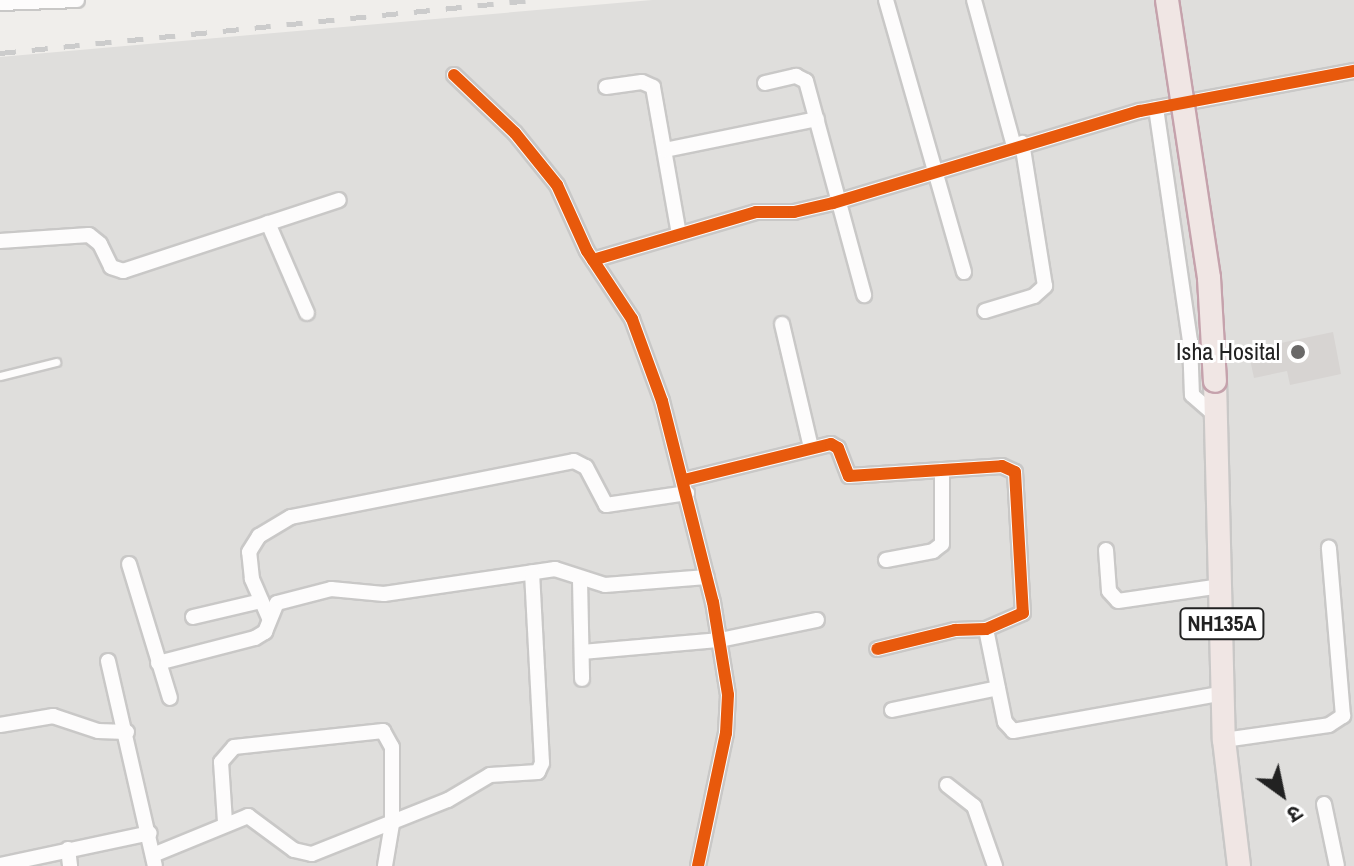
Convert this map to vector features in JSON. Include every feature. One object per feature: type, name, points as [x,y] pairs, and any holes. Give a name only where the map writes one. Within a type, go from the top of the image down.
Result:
[{"type":"highway","name":"NH135A","points":[[1167,0],[1209,278],[1215,381],[1224,740],[1239,866]]},
{"type":"street","points":[[0,3],[77,0]]},
{"type":"street","points":[[886,0],[964,272]]},
{"type":"street","points":[[974,0],[1018,144],[1045,286],[1034,296],[985,311]]},
{"type":"street","points":[[593,260],[756,212],[794,212],[841,200],[1018,144],[1156,108],[1354,71]]},
{"type":"street","points":[[454,75],[541,162],[593,260],[641,340],[686,487],[720,640],[728,695],[726,733],[698,866]]},
{"type":"street","points":[[765,83],[802,77],[841,200],[864,295]]},
{"type":"street","points":[[606,87],[642,82],[653,87],[679,234]]},
{"type":"street","points":[[1156,108],[1190,341],[1192,395],[1216,416]]},
{"type":"street","points":[[665,150],[817,119]]},
{"type":"street","points":[[0,241],[89,235],[100,244],[111,267],[123,271],[339,200]]},
{"type":"street","points":[[268,223],[307,313]]},
{"type":"street","points":[[782,324],[811,448]]},
{"type":"street","points":[[269,618],[249,561],[252,543],[291,517],[574,461],[586,467],[606,505],[686,487],[811,448],[834,445],[849,476],[1002,466],[1018,479],[1024,608],[1019,616],[986,629],[955,630],[877,649]]},
{"type":"street","points":[[886,560],[933,551],[942,544],[942,470]]},
{"type":"street","points":[[1224,740],[1338,721],[1344,706],[1329,548]]},
{"type":"street","points":[[1106,550],[1109,591],[1118,601],[1221,586]]},
{"type":"street","points":[[129,564],[170,698]]},
{"type":"street","points":[[158,663],[255,638],[265,632],[269,618],[285,598],[331,589],[384,594],[565,570],[580,580],[638,584],[707,577]]},
{"type":"street","points":[[108,661],[127,732],[154,861],[225,822],[248,816],[257,819],[302,854],[392,824],[490,775],[528,777],[541,767],[532,572]]},
{"type":"street","points":[[580,580],[582,679]]},
{"type":"street","points":[[193,617],[261,601]]},
{"type":"street","points":[[582,652],[720,640],[817,620]]},
{"type":"street","points":[[986,629],[1005,722],[1013,731],[1224,693]]},
{"type":"street","points":[[1339,649],[1354,646]]},
{"type":"street","points":[[892,710],[998,688]]},
{"type":"street","points":[[0,725],[53,716],[98,731],[127,732]]},
{"type":"street","points":[[225,822],[221,762],[228,750],[374,730],[388,734],[392,747],[392,824],[385,866]]},
{"type":"street","points":[[947,785],[974,806],[995,866]]},
{"type":"street","points":[[1324,804],[1337,866]]},
{"type":"street","points":[[0,865],[150,833]]},
{"type":"street","points":[[68,849],[70,866]]},
{"type":"lane","points":[[0,376],[56,362]]},
{"type":"shaded area","points":[[652,0],[1354,0],[1354,866],[0,866],[0,57]]},
{"type":"building","points":[[1333,332],[1341,374],[1290,385],[1287,371],[1254,378],[1248,350]]},
{"type":"railway","points":[[0,53],[532,0]]},
{"type":"cycle path","points":[[593,260],[756,212],[794,212],[833,203],[1140,111],[1354,71]]},
{"type":"cycle path","points":[[454,75],[515,133],[557,185],[587,251],[632,319],[662,401],[713,602],[728,695],[726,733],[698,866]]},
{"type":"cycle path","points":[[684,480],[831,444],[838,448],[849,476],[1002,466],[1015,472],[1023,613],[986,629],[955,630],[877,649]]},
{"type":"place","name":"Isha Hosital","points":[[1298,352]]}]
